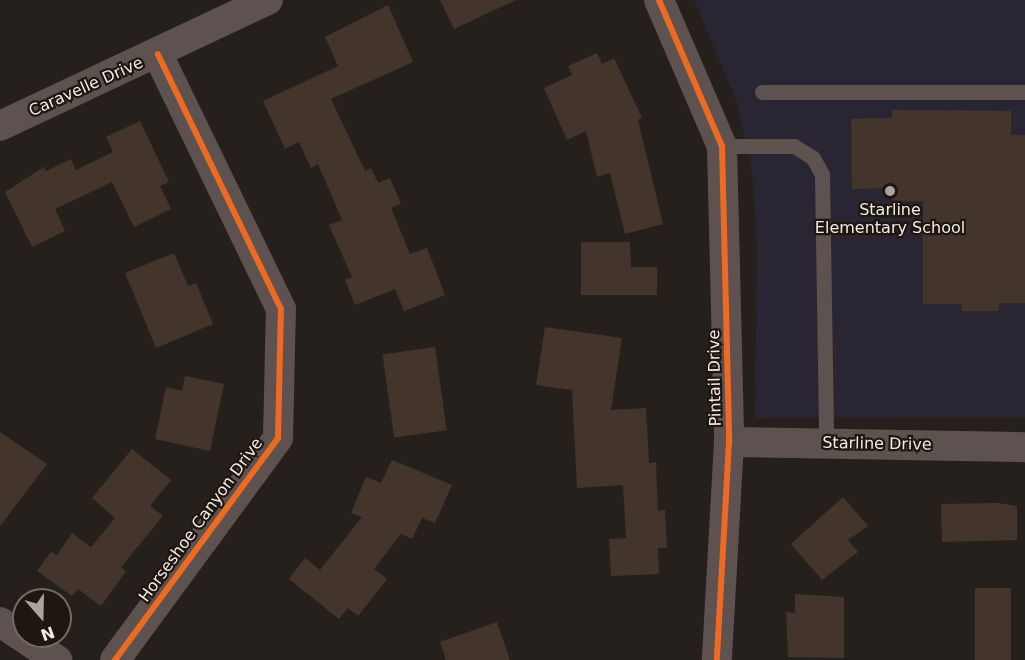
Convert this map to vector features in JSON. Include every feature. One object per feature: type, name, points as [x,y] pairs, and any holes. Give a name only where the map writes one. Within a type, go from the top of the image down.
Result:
[{"type":"street","name":"Caravelle Drive","points":[[0,126],[158,54],[268,0]]},
{"type":"street","name":"Pintail Drive","points":[[659,0],[722,146],[729,442],[717,660]]},
{"type":"street","name":"Horseshoe Canyon Drive","points":[[114,660],[278,438],[281,309],[158,54]]},
{"type":"street","name":"Starline Drive","points":[[729,442],[1025,447]]},
{"type":"street","points":[[0,622],[57,660]]},
{"type":"lane","points":[[762,92],[1025,92]]},
{"type":"lane","points":[[722,146],[794,146],[810,156],[821,171],[826,444]]},
{"type":"shaded area","name":"Starline Elementary School","points":[[694,0],[1025,0],[1025,417],[755,418],[757,245],[752,173],[737,102]]},
{"type":"building","points":[[440,0],[516,0],[454,29]]},
{"type":"building","points":[[388,5],[413,62],[331,99],[365,171],[371,168],[378,183],[390,178],[401,204],[391,208],[410,254],[427,248],[445,295],[404,311],[395,289],[355,305],[345,280],[352,277],[329,225],[342,220],[318,164],[311,168],[299,142],[285,149],[263,101],[338,66],[325,37]]},
{"type":"building","points":[[597,53],[602,64],[614,58],[642,118],[638,120],[663,224],[625,234],[610,173],[597,177],[586,131],[567,140],[544,88],[572,75],[568,66]]},
{"type":"building","points":[[892,110],[1011,111],[1011,135],[1025,135],[1025,303],[999,303],[999,311],[962,311],[962,304],[923,304],[923,201],[892,202],[892,188],[852,189],[851,119],[892,118]]},
{"type":"building","points":[[140,121],[169,182],[160,186],[171,209],[134,227],[112,182],[55,209],[65,231],[32,247],[5,192],[44,167],[46,171],[71,159],[76,170],[113,152],[106,137]]},
{"type":"building","points":[[581,242],[630,242],[631,267],[657,267],[657,295],[581,295]]},
{"type":"building","points":[[174,253],[188,286],[196,283],[213,324],[156,348],[125,273]]},
{"type":"building","points":[[545,327],[622,338],[611,410],[646,408],[649,463],[656,462],[658,511],[665,510],[667,548],[658,548],[659,574],[611,576],[609,539],[626,538],[623,485],[577,488],[572,390],[536,385]]},
{"type":"building","points":[[435,347],[447,430],[394,438],[383,354]]},
{"type":"building","points":[[185,376],[224,384],[210,451],[155,439],[166,387],[182,391]]},
{"type":"building","points":[[0,432],[47,464],[0,526]]},
{"type":"building","points":[[132,449],[171,480],[150,506],[163,516],[121,567],[126,571],[101,606],[78,589],[72,596],[72,588],[61,588],[37,571],[51,552],[57,555],[72,533],[91,547],[115,518],[92,498]]},
{"type":"building","points":[[392,460],[452,485],[435,523],[422,518],[412,539],[401,534],[374,569],[387,579],[358,616],[348,608],[339,619],[289,579],[305,558],[320,570],[362,517],[351,513],[366,477],[381,483]]},
{"type":"building","points":[[843,497],[868,526],[848,540],[858,552],[822,580],[791,544]]},
{"type":"building","points":[[998,503],[1017,506],[1017,540],[942,542],[941,504]]},
{"type":"building","points":[[975,588],[1011,588],[1011,660],[975,660]]},
{"type":"building","points":[[795,594],[844,597],[844,658],[788,657],[786,612],[795,613]]},
{"type":"building","points":[[497,622],[510,660],[446,660],[440,642]]},
{"type":"cycle path","points":[[659,0],[722,146],[729,442],[717,660]]},
{"type":"cycle path","points":[[115,660],[278,438],[281,309],[158,54]]},
{"type":"place","name":"Starline Elementary School","points":[[890,191]]}]
